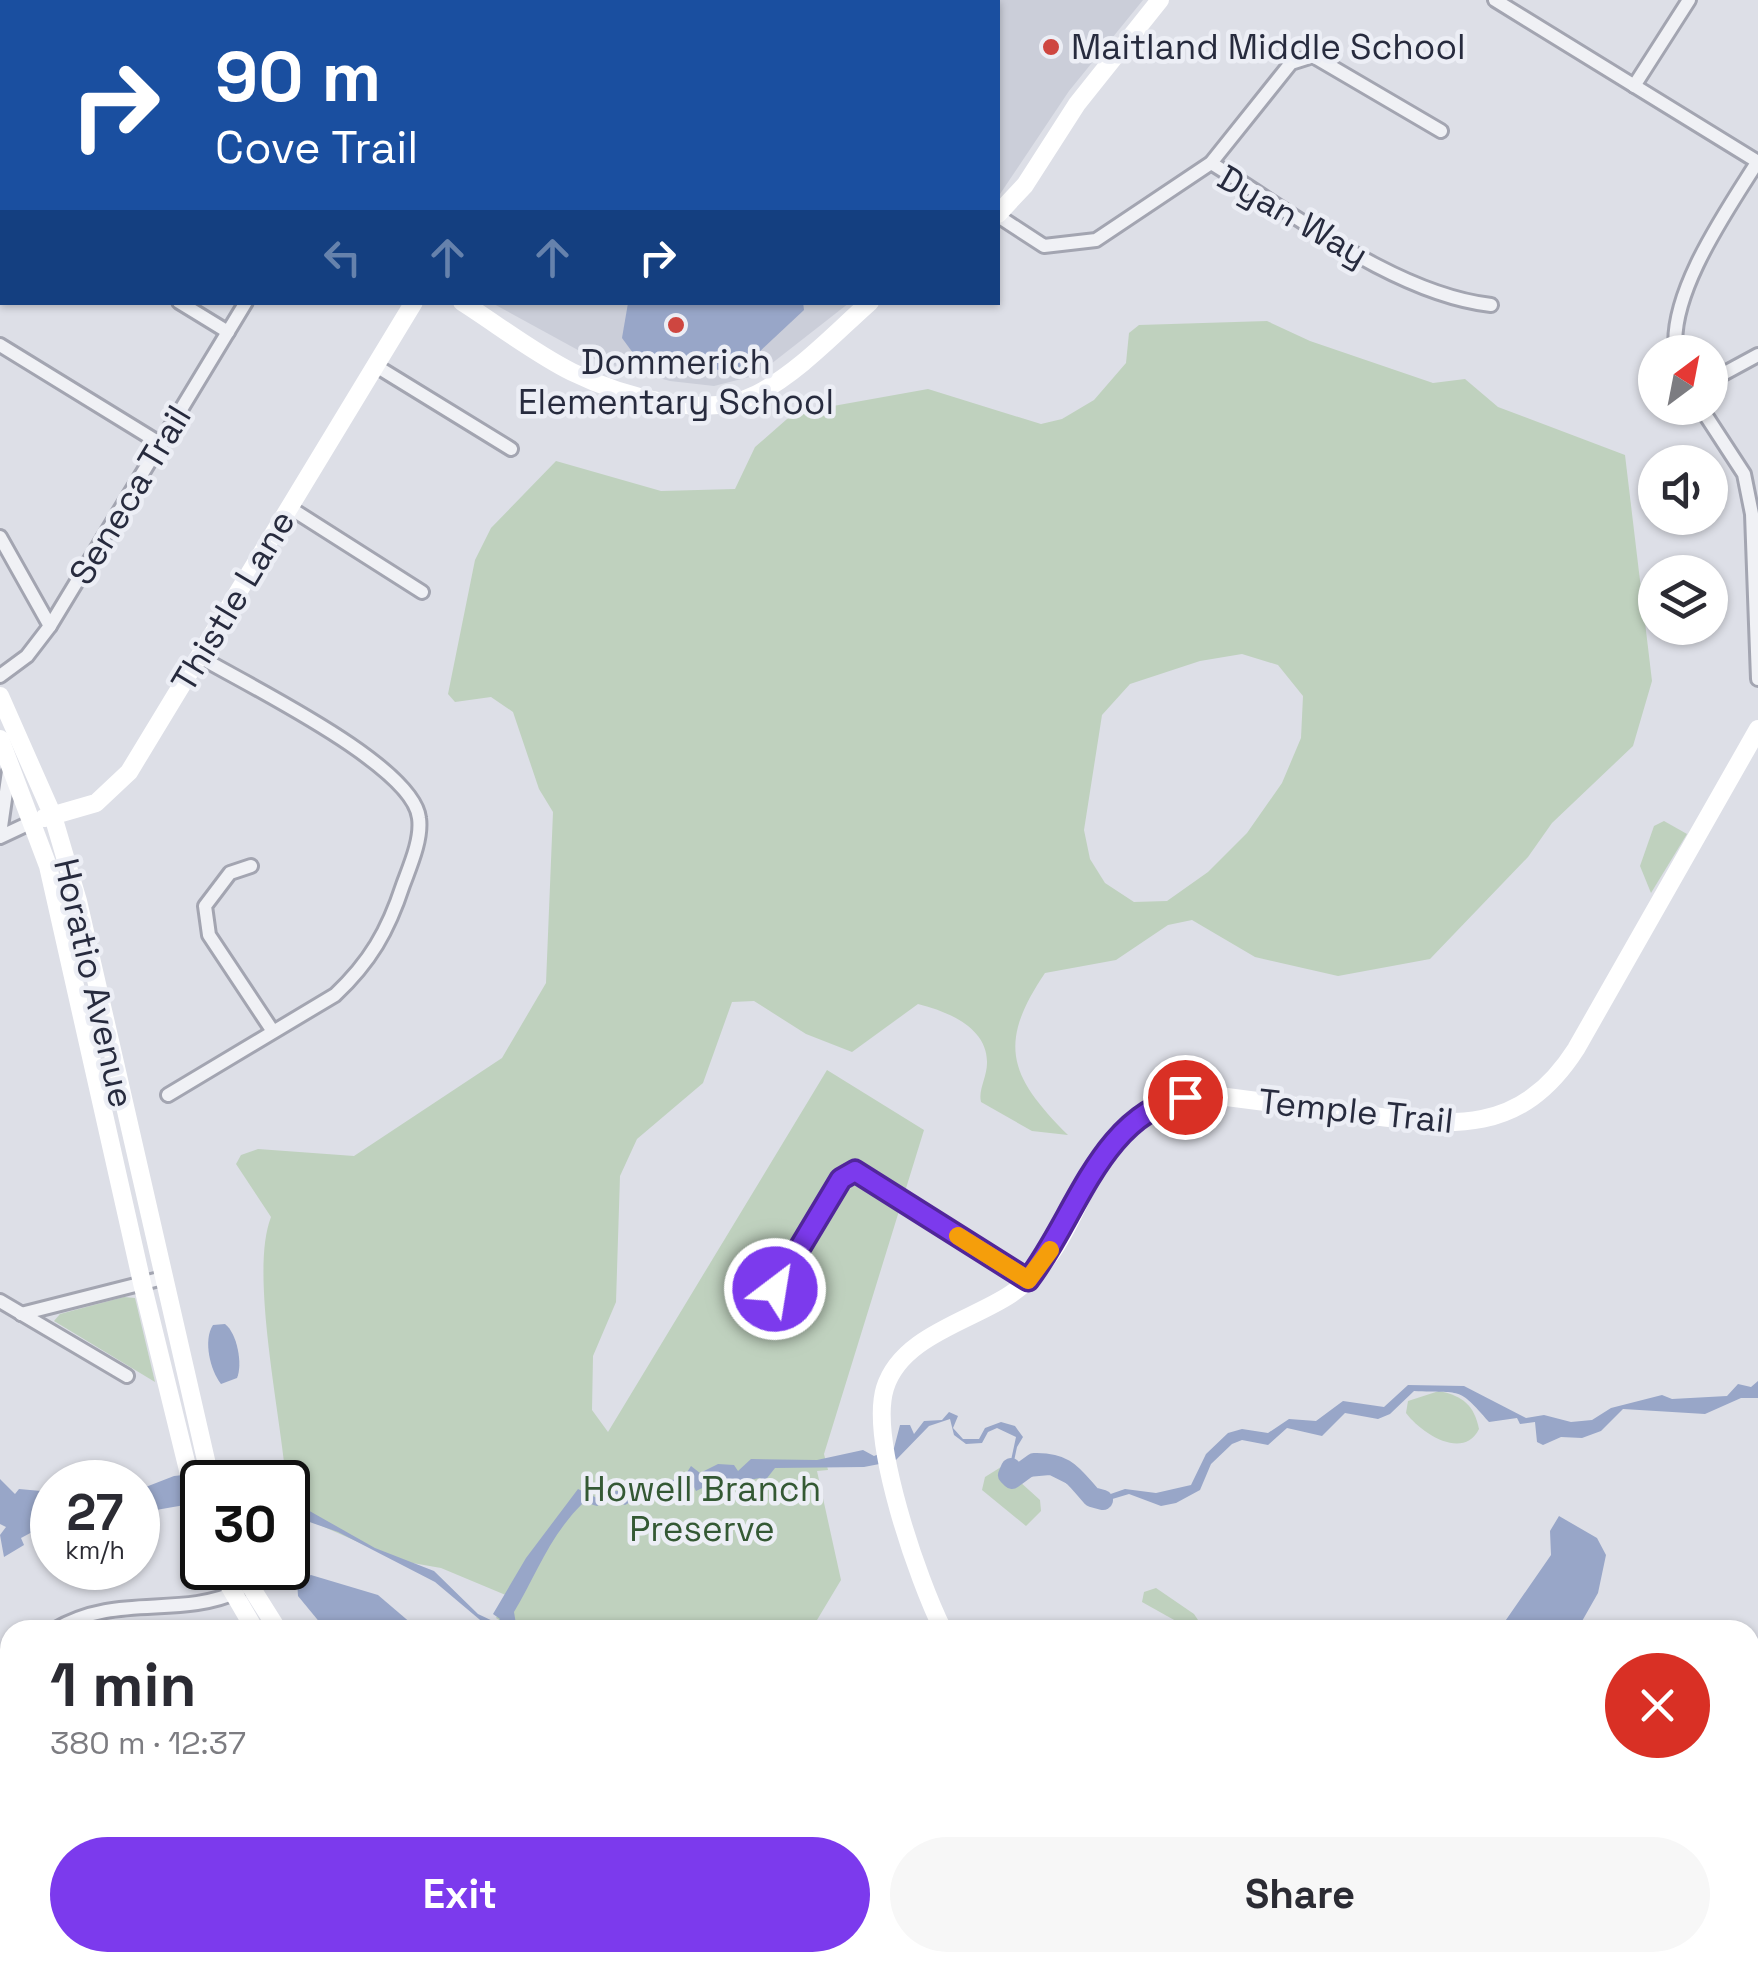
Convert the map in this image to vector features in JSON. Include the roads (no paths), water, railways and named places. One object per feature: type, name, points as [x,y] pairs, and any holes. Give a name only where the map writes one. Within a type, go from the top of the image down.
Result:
[{"type":"street","points":[[1000,213],[1025,184],[1077,104],[1160,0]]},
{"type":"street","points":[[1495,0],[1758,162],[1705,250],[1680,316],[1678,335]]},
{"type":"street","points":[[1634,86],[1690,0]]},
{"type":"street","points":[[1211,163],[1291,63],[1301,56],[1313,56],[1441,131]]},
{"type":"street","name":"Dyan Way","points":[[1000,216],[1044,246],[1096,240],[1211,163],[1388,271],[1468,303],[1492,305]]},
{"type":"street","points":[[184,305],[228,332]]},
{"type":"street","name":"Seneca Trail","points":[[0,676],[26,656],[50,626],[244,305]]},
{"type":"street","name":"Thistle Lane","points":[[0,836],[109,795],[129,772],[412,305]]},
{"type":"street","points":[[467,305],[573,372],[668,402],[712,405],[753,396],[784,377],[867,305]]},
{"type":"street","points":[[0,345],[161,444]]},
{"type":"street","points":[[1728,371],[1758,355]]},
{"type":"street","points":[[376,366],[511,449]]},
{"type":"street","points":[[1713,425],[1744,474],[1755,514],[1758,679]]},
{"type":"street","points":[[290,508],[422,592]]},
{"type":"street","points":[[0,537],[50,626]]},
{"type":"street","points":[[168,1095],[335,995],[378,949],[414,854],[420,818],[404,786],[378,762],[200,656]]},
{"type":"street","name":"Horatio Avenue","points":[[0,696],[53,816],[110,1048],[200,1460]]},
{"type":"street","name":"Temple Trail","points":[[938,1620],[914,1566],[886,1443],[881,1402],[896,1366],[930,1338],[999,1302],[1028,1280],[1114,1142],[1132,1120],[1160,1104],[1185,1097],[1219,1096],[1456,1124],[1503,1115],[1542,1092],[1576,1050],[1758,729]]},
{"type":"street","name":"Horatio Avenue","points":[[0,739],[48,866],[142,1283],[198,1460]]},
{"type":"street","points":[[0,836],[9,786],[8,758]]},
{"type":"street","points":[[251,866],[230,873],[205,906],[209,935],[272,1030]]},
{"type":"street","points":[[90,1052],[110,1048]]},
{"type":"street","points":[[758,1316],[847,1172],[855,1171],[1028,1280]]},
{"type":"street","points":[[21,1314],[162,1278]]},
{"type":"street","points":[[0,1301],[127,1376]]},
{"type":"street","points":[[71,1620],[82,1613],[114,1606],[219,1600],[240,1591]]},
{"type":"street","points":[[240,1591],[251,1620]]},
{"type":"street","points":[[240,1591],[268,1620]]},
{"type":"water","points":[[628,305],[803,305],[804,310],[741,369],[729,372],[633,353],[622,338]]},
{"type":"water","points":[[225,1324],[236,1341],[239,1365],[237,1378],[221,1384],[211,1363],[208,1339],[213,1325]]},
{"type":"water","points":[[1758,1381],[1758,1398],[1741,1398],[1705,1414],[1623,1409],[1601,1431],[1582,1438],[1561,1437],[1543,1445],[1537,1442],[1535,1422],[1520,1424],[1517,1418],[1489,1422],[1458,1394],[1414,1391],[1390,1414],[1378,1419],[1345,1413],[1322,1436],[1287,1428],[1268,1445],[1242,1440],[1232,1444],[1211,1464],[1200,1490],[1176,1503],[1161,1506],[1129,1494],[1099,1503],[1081,1488],[1085,1483],[1099,1498],[1125,1489],[1156,1493],[1191,1485],[1206,1454],[1228,1433],[1242,1429],[1268,1433],[1289,1419],[1316,1421],[1343,1401],[1384,1407],[1408,1385],[1464,1386],[1526,1418],[1544,1415],[1571,1422],[1592,1420],[1611,1408],[1662,1395],[1672,1399],[1727,1396],[1738,1384],[1751,1387]]},
{"type":"water","points":[[949,1412],[958,1416],[953,1428],[963,1439],[979,1439],[985,1428],[1001,1422],[1015,1426],[1023,1437],[1011,1475],[1018,1472],[1020,1479],[1005,1484],[1001,1467],[1010,1465],[1016,1437],[997,1428],[988,1432],[982,1443],[966,1444],[954,1435],[950,1419],[929,1426],[895,1461],[864,1467],[775,1468],[764,1482],[760,1478],[727,1484],[719,1480],[696,1491],[694,1487],[691,1496],[643,1498],[625,1505],[610,1499],[597,1506],[584,1502],[553,1542],[514,1612],[515,1620],[499,1620],[493,1614],[526,1558],[578,1489],[597,1498],[607,1491],[622,1491],[629,1483],[641,1488],[684,1477],[691,1466],[700,1473],[718,1464],[734,1465],[738,1471],[751,1459],[817,1460],[863,1450],[874,1456],[894,1448],[900,1425],[910,1425],[914,1434],[924,1421],[942,1420]]},
{"type":"water","points":[[180,1475],[180,1506],[160,1509],[160,1481]]},
{"type":"water","points":[[0,1479],[15,1494],[19,1489],[30,1490],[30,1533],[21,1538],[24,1545],[4,1557],[0,1535],[6,1527],[0,1524]]},
{"type":"water","points":[[310,1511],[375,1548],[434,1571],[478,1614],[491,1620],[480,1620],[435,1582],[338,1532],[310,1522]]},
{"type":"water","points":[[1559,1516],[1597,1538],[1606,1555],[1598,1593],[1583,1620],[1506,1620],[1551,1555],[1550,1531]]},
{"type":"water","points":[[311,1575],[378,1595],[407,1620],[318,1620],[298,1596],[298,1590],[310,1590]]},
{"type":"waterway","points":[[1011,1468],[1008,1475],[1012,1479],[1034,1463],[1054,1465],[1074,1477],[1092,1497],[1103,1500]]},
{"type":"waterway","points":[[1017,1476],[1050,1473],[1084,1490]]},
{"type":"place","name":"Maitland Middle School","points":[[1051,47]]},
{"type":"place","name":"Dommerich Elementary School","points":[[676,325]]},
{"type":"park label","name":"Howell Branch Preserve","points":[[702,1509]]}]
